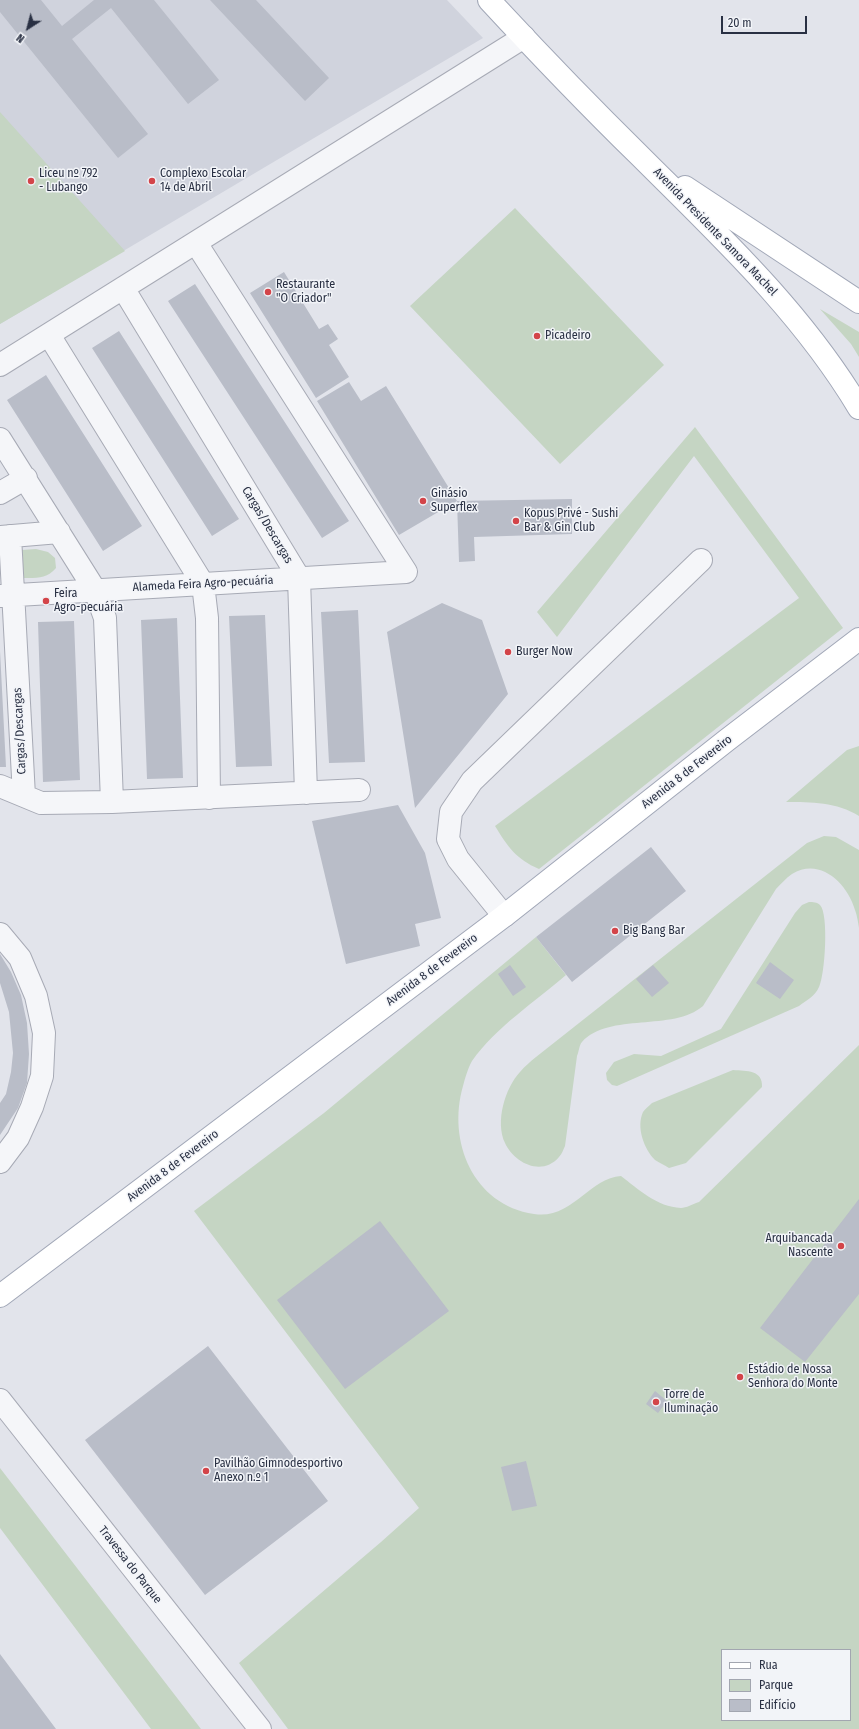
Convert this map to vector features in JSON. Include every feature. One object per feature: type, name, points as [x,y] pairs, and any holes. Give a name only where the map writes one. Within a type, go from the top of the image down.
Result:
[{"type":"main road","name":"Avenida Presidente Samora Machel","points":[[488,0],[638,155],[744,259],[792,312],[841,377],[859,408]]},
{"type":"main road","name":"Avenida Presidente Samora Machel","points":[[638,155],[859,302]]},
{"type":"main road","name":"Avenida 8 de Fevereiro","points":[[0,1296],[504,916],[727,740],[859,640]]},
{"type":"street","points":[[0,365],[524,37]]},
{"type":"street","name":"Alameda Feira Agro-pecuária","points":[[7,595],[406,572],[196,243]]},
{"type":"street","name":"Cargas/Descargas","points":[[123,288],[300,578],[306,793]]},
{"type":"street","points":[[49,335],[203,584],[207,618],[209,798]]},
{"type":"street","points":[[0,439],[26,478],[95,590],[106,618],[112,802]]},
{"type":"street","points":[[0,493],[26,478]]},
{"type":"street","points":[[5,537],[59,532]]},
{"type":"street","name":"Cargas/Descargas","points":[[5,537],[7,595],[24,796]]},
{"type":"street","points":[[504,916],[458,859],[448,839],[451,812],[472,781],[701,560]]},
{"type":"street","name":"Cargas/Descargas","points":[[0,786],[40,803],[112,802],[359,790]]},
{"type":"street","points":[[0,934],[20,958],[36,996],[44,1033],[42,1076],[32,1107],[18,1138],[0,1162]]},
{"type":"street","name":"Travessa do Parque","points":[[0,1400],[260,1729]]},
{"type":"shaded area","name":"Complexo Escolar 14 de Abril","points":[[0,0],[447,0],[483,38],[0,324]]},
{"type":"green space","name":"Liceu nº 792 - Lubango","points":[[0,112],[125,251],[0,324]]},
{"type":"green space","name":"Picadeiro","points":[[515,208],[664,365],[560,464],[410,306]]},
{"type":"green space","points":[[820,309],[859,332],[859,357],[851,344]]},
{"type":"green space","points":[[695,427],[843,628],[539,869],[518,857],[495,826],[799,598],[694,456],[557,637],[537,612]]},
{"type":"green space","points":[[36,549],[48,552],[55,558],[56,568],[53,572],[45,576],[37,578],[23,578],[22,550]]},
{"type":"green space","points":[[859,746],[859,816],[851,811],[833,805],[786,802],[847,750]]},
{"type":"green space","points":[[824,836],[836,837],[859,850],[859,928],[851,900],[839,882],[822,871],[813,869],[802,870],[792,874],[776,889],[703,1006],[690,1014],[675,1018],[608,1027],[594,1033],[582,1042],[577,1056],[565,1146],[561,1155],[552,1163],[537,1167],[529,1165],[515,1156],[509,1150],[502,1135],[501,1116],[510,1087],[524,1068],[807,843]]},
{"type":"green space","points":[[809,902],[820,905],[823,911],[825,932],[821,980],[819,987],[810,998],[799,1006],[617,1086],[612,1085],[607,1080],[606,1073],[614,1062],[634,1054],[661,1056],[721,1029],[795,913],[802,905]]},
{"type":"green space","points":[[536,937],[566,975],[516,1015],[492,1037],[472,1061],[463,1086],[459,1107],[459,1128],[462,1148],[470,1167],[481,1184],[495,1198],[513,1208],[534,1214],[547,1214],[559,1211],[599,1184],[610,1178],[621,1176],[641,1192],[656,1201],[672,1207],[687,1207],[699,1202],[859,1045],[859,1729],[288,1729],[239,1663],[419,1508],[194,1211],[324,1113]]},
{"type":"green space","points":[[733,1070],[749,1071],[757,1074],[762,1081],[762,1087],[686,1163],[669,1168],[655,1160],[642,1138],[640,1124],[643,1112],[652,1103]]},
{"type":"green space","points":[[0,1468],[201,1729],[151,1729],[0,1528]]},
{"type":"building","points":[[0,0],[41,0],[62,26],[94,0],[154,0],[219,80],[188,104],[111,8],[72,39],[148,134],[118,158],[0,12]]},
{"type":"building","points":[[210,0],[256,0],[329,78],[305,101]]},
{"type":"building","points":[[284,272],[319,329],[328,324],[338,339],[329,345],[349,377],[316,398],[250,293]]},
{"type":"building","points":[[195,284],[349,521],[322,538],[168,301]]},
{"type":"building","points":[[119,331],[239,519],[212,536],[92,348]]},
{"type":"building","points":[[46,375],[142,526],[103,551],[7,400]]},
{"type":"building","points":[[349,382],[361,401],[386,386],[457,501],[399,535],[317,401]]},
{"type":"building","points":[[572,499],[572,534],[474,537],[475,561],[459,562],[457,501]]},
{"type":"building","points":[[442,603],[482,620],[508,694],[415,808],[387,632]]},
{"type":"building","points":[[358,610],[365,762],[329,763],[321,612]]},
{"type":"building","points":[[265,615],[272,766],[236,767],[229,616]]},
{"type":"building","points":[[177,618],[183,778],[147,779],[141,620]]},
{"type":"building","points":[[74,621],[80,780],[43,782],[38,622]]},
{"type":"building","points":[[0,651],[6,767],[0,767]]},
{"type":"building","points":[[398,805],[425,853],[441,918],[415,924],[420,946],[346,964],[312,821]]},
{"type":"building","points":[[651,847],[686,891],[572,982],[536,937]]},
{"type":"building","points":[[0,954],[11,972],[21,995],[27,1023],[29,1054],[27,1083],[18,1108],[0,1135],[0,1103],[6,1094],[11,1072],[13,1053],[9,1012],[0,983]]},
{"type":"building","points":[[770,962],[794,980],[780,999],[756,983]]},
{"type":"building","points":[[510,965],[526,987],[513,996],[498,974]]},
{"type":"building","points":[[653,965],[669,983],[652,997],[636,979]]},
{"type":"building","name":"Arquibancada Nascente","points":[[859,1199],[859,1294],[805,1362],[760,1328]]},
{"type":"building","points":[[380,1221],[449,1311],[345,1389],[277,1300]]},
{"type":"building","name":"Pavilhão Gimnodesportivo Anexo n.º 1","points":[[208,1346],[328,1501],[205,1595],[85,1440]]},
{"type":"building","name":"Torre de Iluminação","points":[[655,1391],[667,1401],[658,1413],[646,1404]]},
{"type":"building","points":[[526,1461],[537,1506],[512,1511],[501,1467]]},
{"type":"building","points":[[0,1654],[56,1729],[0,1729]]},
{"type":"place","name":"Liceu nº 792 - Lubango","points":[[31,181]]},
{"type":"place","name":"Complexo Escolar 14 de Abril","points":[[152,181]]},
{"type":"place","name":"Restaurante \"O Criador\"","points":[[268,292]]},
{"type":"place","name":"Picadeiro","points":[[537,336]]},
{"type":"place","name":"Ginásio Superflex","points":[[423,501]]},
{"type":"place","name":"Kopus Privé - Sushi Bar & Gin Club","points":[[516,521]]},
{"type":"place","name":"Feira Agro-pecuária","points":[[46,601]]},
{"type":"place","name":"Burger Now","points":[[508,652]]},
{"type":"place","name":"Big Bang Bar","points":[[615,931]]},
{"type":"place","name":"Arquibancada Nascente","points":[[841,1246]]},
{"type":"place","name":"Estádio de Nossa Senhora do Monte","points":[[740,1377]]},
{"type":"place","name":"Torre de Iluminação","points":[[656,1402]]},
{"type":"place","name":"Pavilhão Gimnodesportivo Anexo n.º 1","points":[[206,1471]]}]
